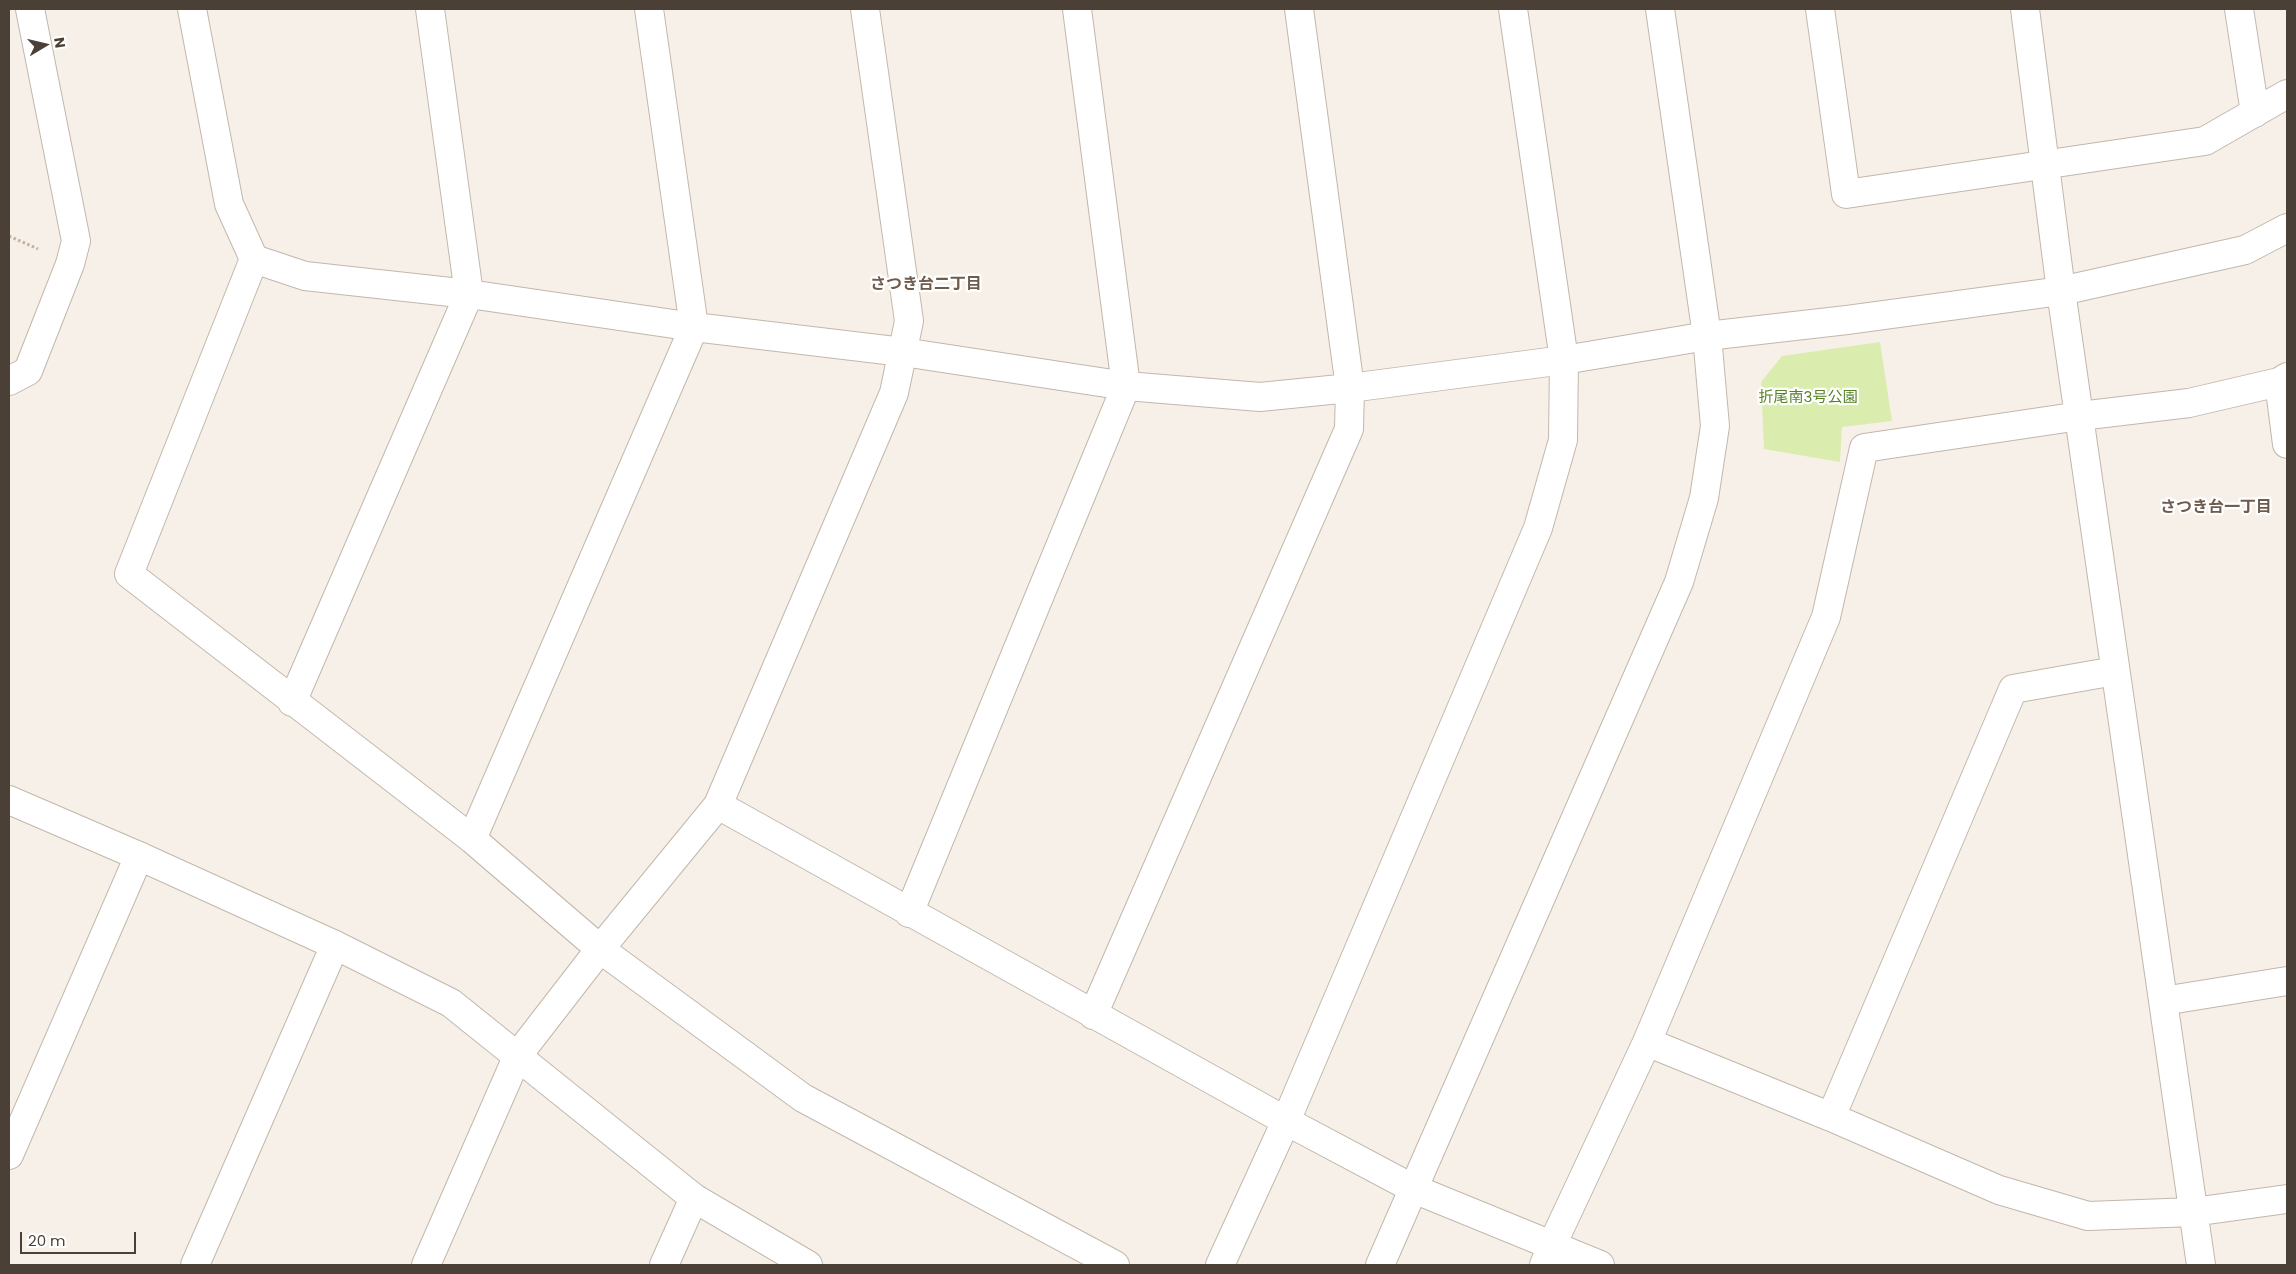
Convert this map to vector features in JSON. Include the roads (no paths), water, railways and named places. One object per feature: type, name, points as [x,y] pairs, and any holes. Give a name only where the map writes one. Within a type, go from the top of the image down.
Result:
[{"type":"street","points":[[9,381],[28,371],[70,264],[76,241],[30,9]]},
{"type":"street","points":[[192,9],[228,204],[254,259],[306,276],[469,294],[694,326],[903,352],[1126,386],[1260,397],[1350,388],[1564,360],[1707,336],[2061,291],[2245,250],[2287,228]]},
{"type":"street","points":[[292,702],[469,294],[430,9]]},
{"type":"street","points":[[472,839],[694,326],[649,9]]},
{"type":"street","points":[[426,1265],[518,1056],[600,949],[718,805],[894,394],[909,321],[865,9]]},
{"type":"street","points":[[909,913],[1126,386],[1077,9]]},
{"type":"street","points":[[1093,1015],[1349,429],[1350,388],[1299,9]]},
{"type":"street","points":[[1220,1265],[1286,1121],[1538,528],[1562,440],[1564,360],[1513,9]]},
{"type":"street","points":[[1380,1265],[1678,582],[1704,498],[1715,426],[1707,336],[1660,9]]},
{"type":"street","points":[[1820,9],[1846,194],[2205,141],[2287,94]]},
{"type":"street","points":[[2025,9],[2061,291],[2201,1265]]},
{"type":"street","points":[[2239,9],[2255,113]]},
{"type":"street","points":[[254,259],[129,574],[292,702],[472,839],[600,949],[802,1098],[1115,1265]]},
{"type":"street","points":[[1548,1255],[1647,1042],[1826,617],[1864,448],[2080,416],[2189,403],[2283,380],[2287,444]]},
{"type":"street","points":[[1831,1117],[2013,689],[2115,671]]},
{"type":"street","points":[[9,800],[139,856],[335,945],[451,1003],[694,1198],[808,1265]]},
{"type":"street","points":[[718,805],[1093,1015],[1414,1189],[1548,1255],[1600,1265]]},
{"type":"street","points":[[9,1155],[139,856]]},
{"type":"street","points":[[195,1265],[335,945]]},
{"type":"street","points":[[2163,1001],[2287,981]]},
{"type":"street","points":[[1647,1042],[1831,1117],[2000,1190],[2088,1216],[2193,1212],[2287,1200]]},
{"type":"street","points":[[664,1265],[694,1198]]},
{"type":"district","name":"さつき台二丁目","points":[[926,285]]},
{"type":"district","name":"さつき台一丁目","points":[[2216,508]]},
{"type":"park label","name":"折尾南3号公園","points":[[1808,398]]}]
